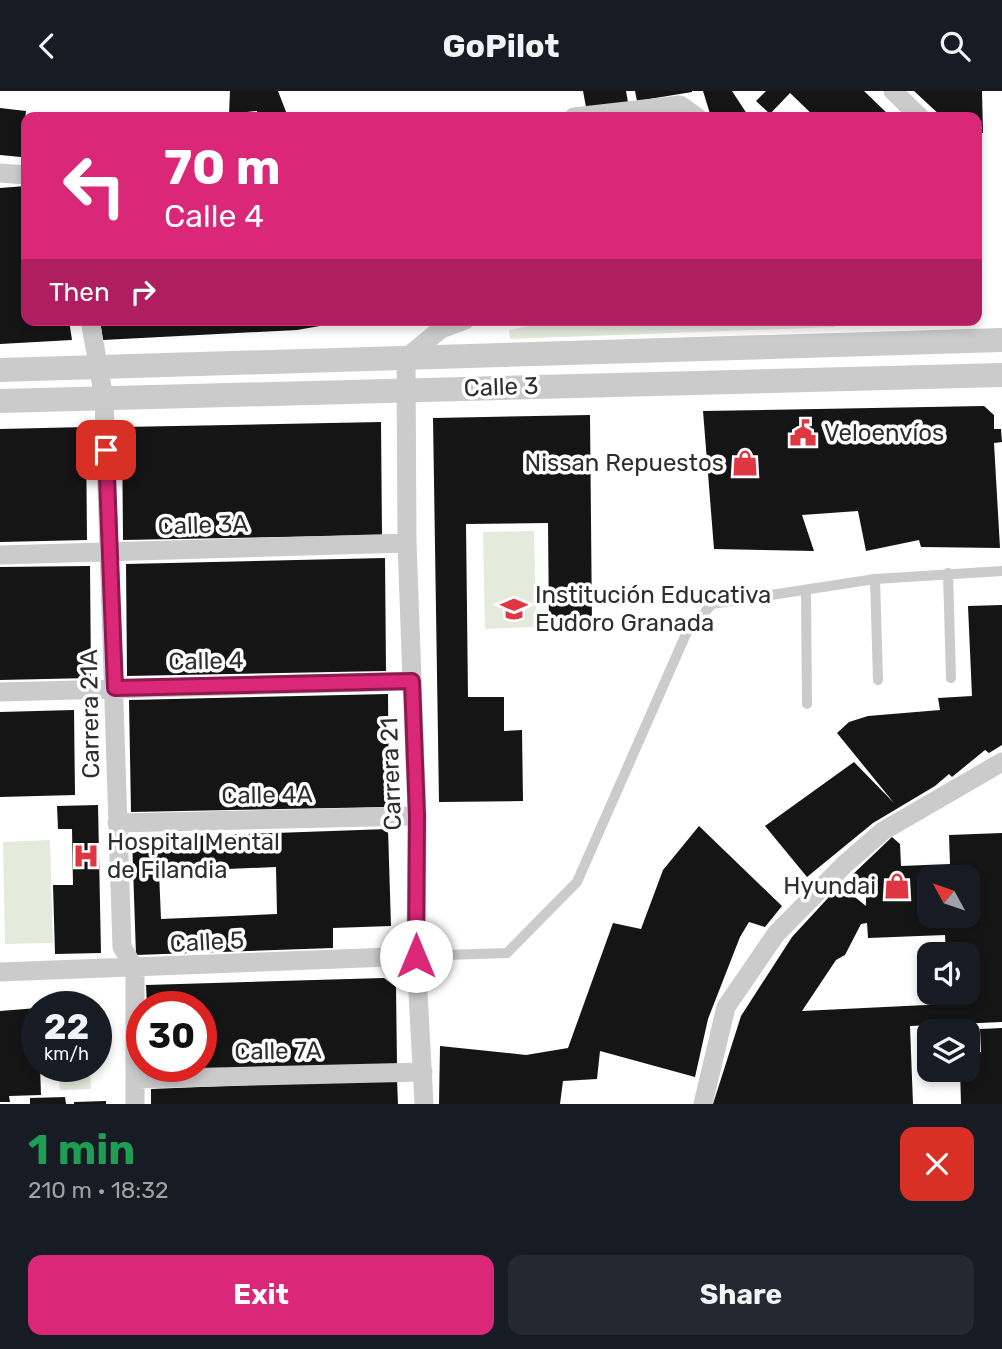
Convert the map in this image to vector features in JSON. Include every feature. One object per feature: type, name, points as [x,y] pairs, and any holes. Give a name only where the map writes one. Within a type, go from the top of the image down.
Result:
[{"type":"street","points":[[893,91],[915,112]]},
{"type":"street","points":[[618,112],[680,105],[690,112]]},
{"type":"street","points":[[0,173],[21,175]]},
{"type":"street","points":[[961,342],[984,335],[1002,321]]},
{"type":"street","name":"Carrera 21A","points":[[91,326],[104,398],[122,947],[135,969],[135,991]]},
{"type":"street","points":[[406,358],[441,328],[447,326]]},
{"type":"street","name":"Calle 3","points":[[0,370],[1002,340]]},
{"type":"street","name":"Carrera 21","points":[[406,358],[407,543],[417,816],[416,956],[424,1104]]},
{"type":"street","name":"Calle 3","points":[[0,401],[1002,375]]},
{"type":"street","name":"Calle 3A","points":[[0,555],[407,543]]},
{"type":"street","name":"Calle 4","points":[[0,692],[412,681]]},
{"type":"street","points":[[703,1104],[726,1007],[776,934],[845,864],[883,831],[1002,762]]},
{"type":"street","name":"Calle 4A","points":[[117,823],[417,816]]},
{"type":"street","name":"Calle 5","points":[[0,972],[135,969],[416,956]]},
{"type":"street","name":"Calle 7A","points":[[217,1077],[423,1072]]},
{"type":"street","name":"Carrera 21A","points":[[135,1082],[135,1104]]},
{"type":"lane","points":[[416,956],[507,953],[576,882],[686,634],[712,604],[806,592],[875,579],[1002,571]]},
{"type":"lane","points":[[948,573],[951,678]]},
{"type":"lane","points":[[875,579],[878,680]]},
{"type":"lane","points":[[806,592],[807,704]]},
{"type":"shaded area","points":[[529,326],[835,327],[510,339],[509,330]]},
{"type":"shaded area","points":[[534,531],[536,627],[485,629],[483,532]]},
{"type":"shaded area","points":[[50,840],[53,943],[5,944],[3,842]]},
{"type":"shaded area","points":[[59,1082],[91,1082],[91,1089],[60,1090]]},
{"type":"building","points":[[230,91],[278,91],[286,112],[257,111],[229,112]]},
{"type":"building","points":[[583,91],[626,91],[628,102],[586,107]]},
{"type":"building","points":[[635,91],[692,91],[692,92],[637,101]]},
{"type":"building","points":[[703,91],[732,91],[746,112],[709,112]]},
{"type":"building","points":[[766,91],[864,91],[886,112],[810,112],[790,93],[772,112],[768,112],[756,101]]},
{"type":"building","points":[[914,91],[982,91],[983,133],[982,112],[937,112]]},
{"type":"building","points":[[0,108],[26,111],[21,112],[21,157],[0,155]]},
{"type":"building","points":[[21,186],[21,326],[70,326],[72,340],[0,344],[0,188]]},
{"type":"building","points":[[101,326],[320,326],[297,330],[103,340]]},
{"type":"building","points":[[984,406],[994,415],[994,429],[1001,429],[1002,442],[994,443],[1000,548],[921,547],[919,540],[866,551],[858,511],[802,515],[814,551],[714,549],[703,411]]},
{"type":"building","points":[[590,415],[592,626],[549,627],[548,523],[466,524],[468,697],[504,697],[504,731],[522,730],[523,801],[439,802],[433,418]]},
{"type":"building","points":[[381,422],[382,535],[123,540],[122,427]]},
{"type":"building","points":[[86,427],[87,540],[0,542],[0,429]]},
{"type":"building","points":[[385,558],[386,671],[127,676],[126,564]]},
{"type":"building","points":[[90,566],[91,678],[0,680],[0,567]]},
{"type":"building","points":[[1002,605],[1002,745],[989,753],[985,750],[952,777],[949,774],[935,786],[873,823],[807,877],[765,826],[854,762],[894,803],[837,733],[849,722],[868,716],[940,710],[938,698],[972,696],[968,606]]},
{"type":"building","points":[[388,694],[389,807],[131,812],[129,700]]},
{"type":"building","points":[[74,710],[75,795],[0,797],[0,712]]},
{"type":"building","name":"Hospital Mental de Filandia","points":[[98,805],[101,953],[55,954],[53,885],[73,885],[72,829],[58,829],[57,806]]},
{"type":"building","points":[[699,826],[782,906],[765,927],[749,922],[740,937],[708,1019],[695,1077],[600,1051],[597,1079],[563,1081],[560,1104],[439,1104],[440,1046],[526,1055],[568,1048],[613,923],[641,929],[663,870]]},
{"type":"building","points":[[388,829],[391,926],[333,928],[333,948],[136,955],[132,838]],"holes":[[[276,867],[277,914],[161,919],[159,872]]]},
{"type":"building","points":[[1002,833],[1002,1022],[980,1023],[980,1019],[917,1019],[917,1026],[910,1026],[913,1104],[713,1104],[741,1016],[792,937],[840,885],[866,906],[866,896],[850,877],[892,837],[900,844],[901,866],[917,865],[917,928],[980,928],[980,865],[926,865],[950,864],[949,835]],"holes":[[[867,923],[868,938],[945,935],[945,942],[980,942],[980,1005],[802,1011],[836,960],[845,955],[861,924]]]},
{"type":"building","points":[[384,978],[396,987],[397,1065],[217,1070],[217,991],[146,991],[146,985]]},
{"type":"building","points":[[21,1009],[21,1082],[41,1082],[41,1095],[9,1096],[10,1102],[0,1102],[0,1011]]},
{"type":"building","points":[[1002,1028],[1002,1104],[961,1104],[960,1082],[980,1082],[980,1029]]},
{"type":"building","points":[[397,1079],[398,1104],[151,1104],[151,1089]]},
{"type":"building","points":[[65,1097],[66,1104],[30,1104],[30,1098]]},
{"type":"building","points":[[106,1101],[106,1104],[74,1104],[74,1102]]},
{"type":"place","name":"Veloenvíos","points":[[803,433]]},
{"type":"place","name":"Nissan Repuestos","points":[[745,463]]},
{"type":"place","name":"Institución Educativa Eudoro Granada","points":[[514,609]]},
{"type":"place","name":"Hospital Mental de Filandia","points":[[86,856]]},
{"type":"place","name":"Hyundai","points":[[897,886]]},
{"type":"route","points":[[106,450],[115,688],[412,681],[417,816],[416,956]]}]
